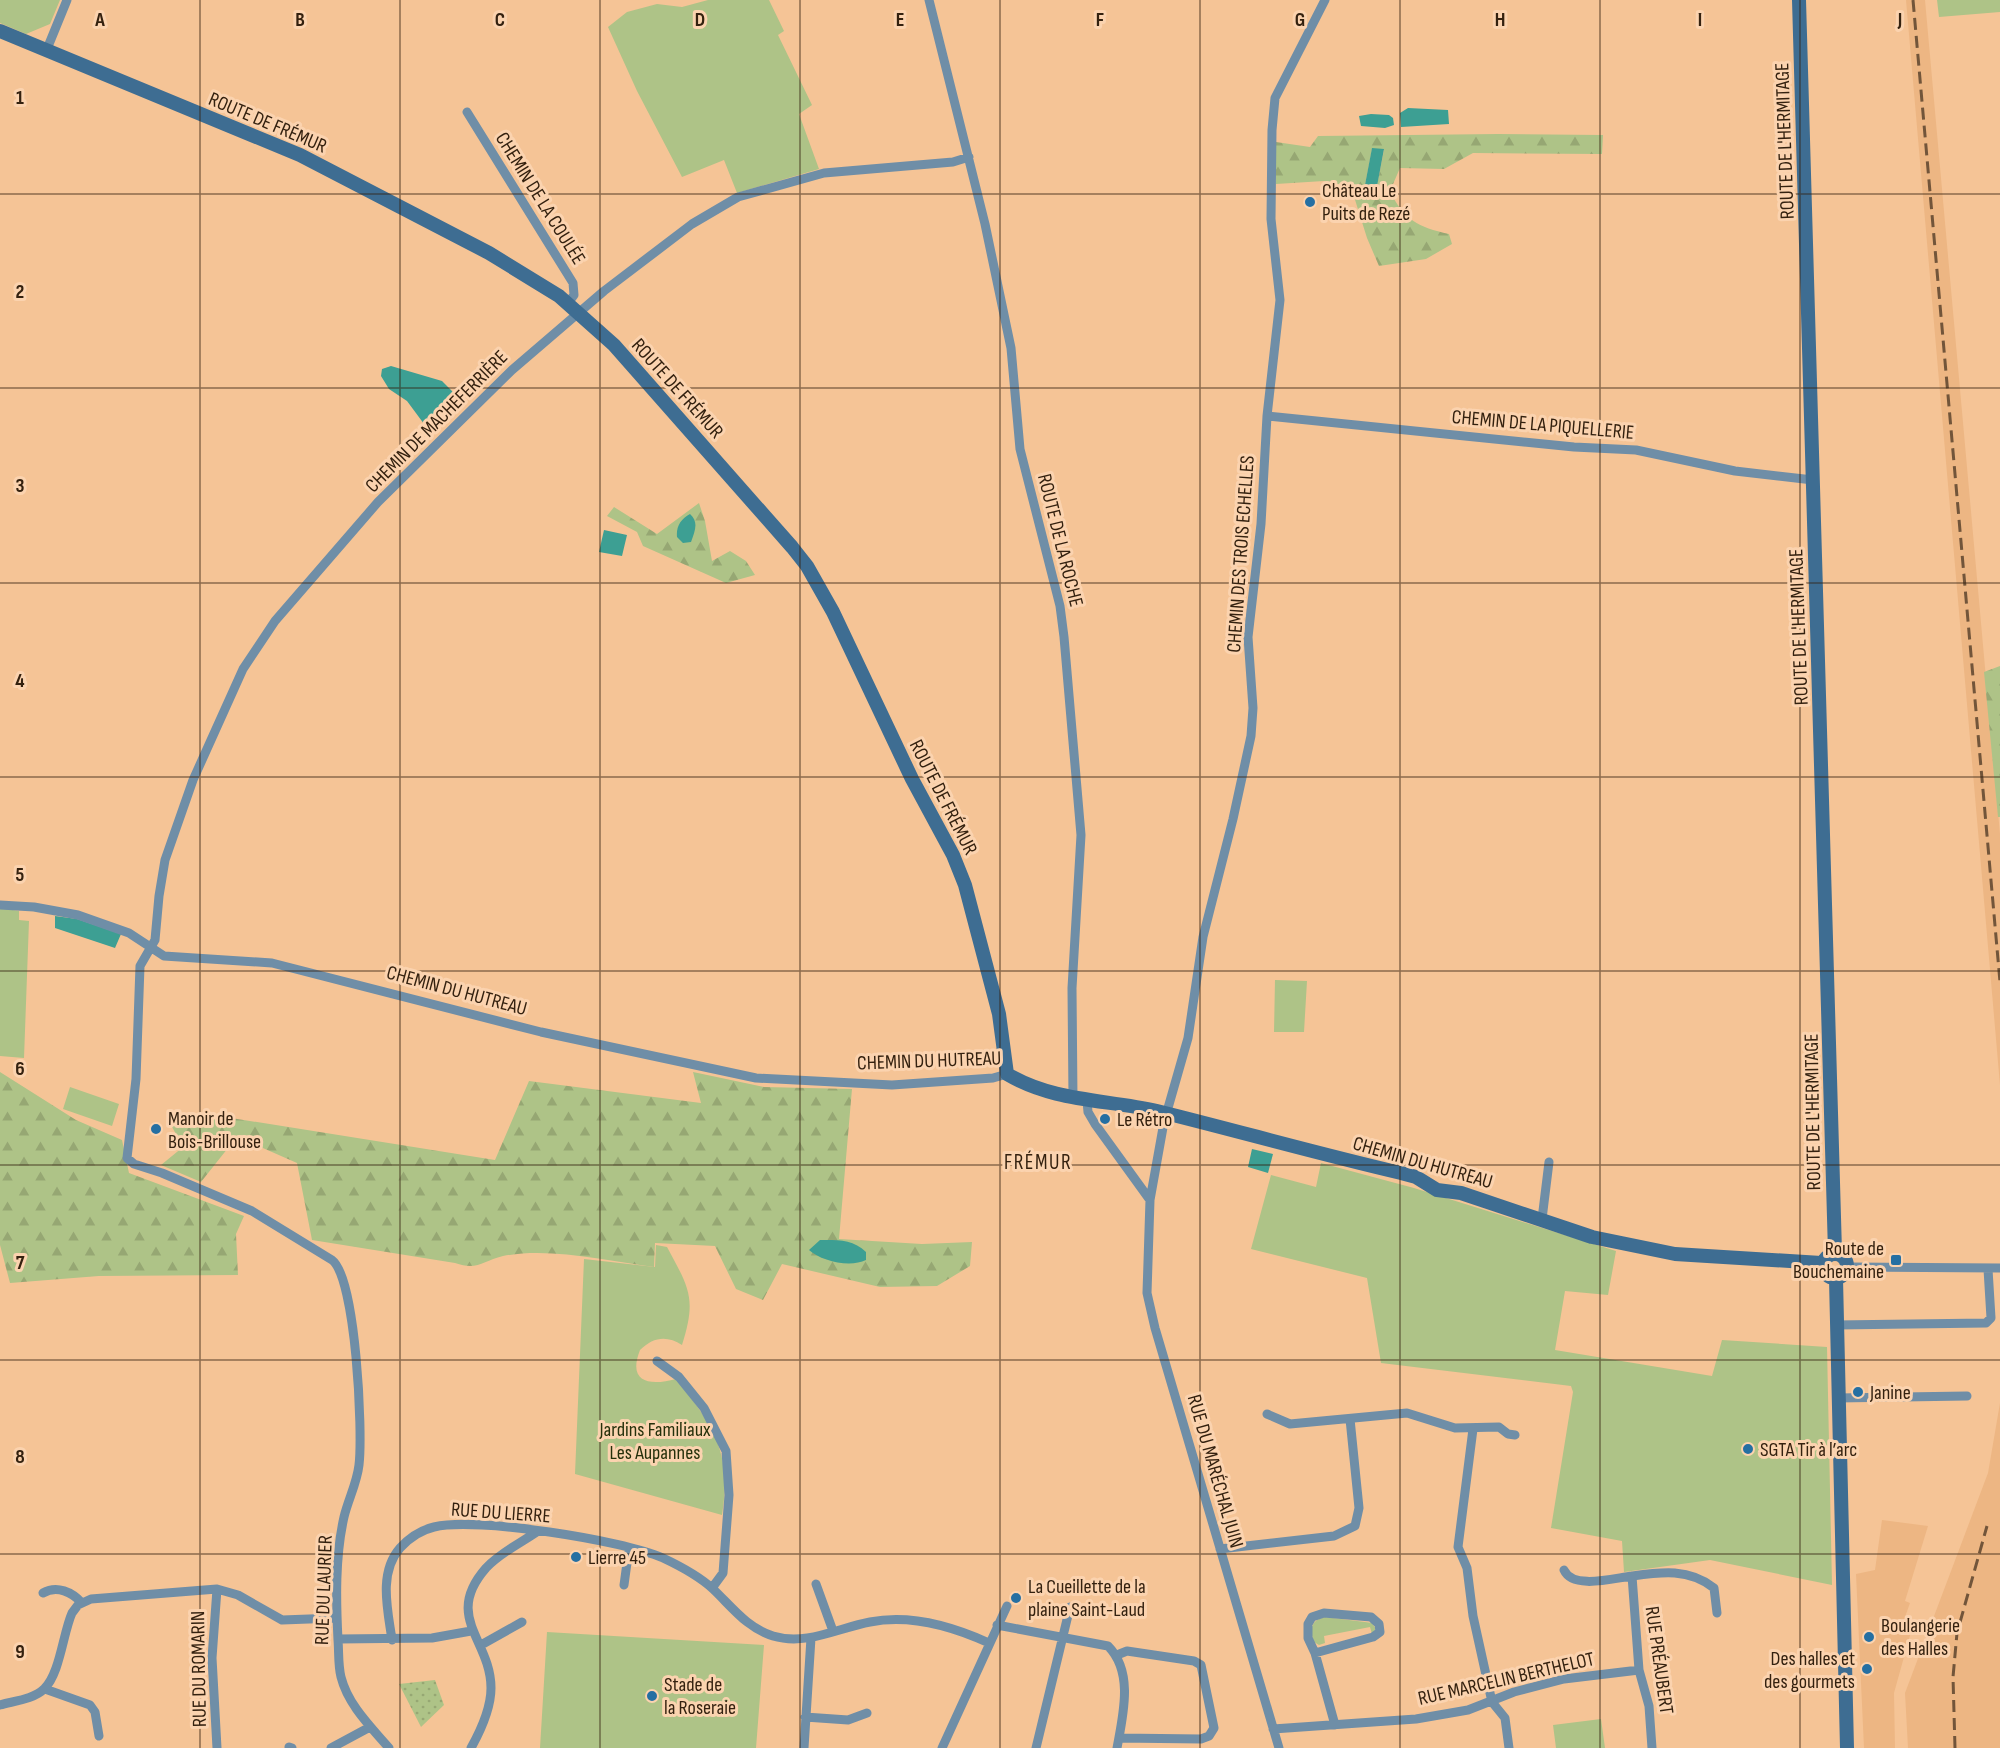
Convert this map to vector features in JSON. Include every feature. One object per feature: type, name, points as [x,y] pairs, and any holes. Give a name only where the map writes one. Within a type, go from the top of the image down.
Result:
[{"type":"street","points":[[47,49],[67,0]]},
{"type":"street","name":"ROUTE DE LA ROCHE","points":[[929,0],[969,157],[1011,348],[1020,449],[1060,606],[1081,835],[1072,988],[1080,1100]]},
{"type":"street","name":"CHEMIN DES TROIS ECHELLES","points":[[1168,1114],[1188,1038],[1203,937],[1251,736],[1253,708],[1248,637],[1261,524],[1267,416],[1280,300],[1271,219],[1272,130],[1275,98],[1325,0]]},
{"type":"street","name":"ROUTE DE L'HERMITAGE","points":[[1799,0],[1835,1252]]},
{"type":"street","name":"ROUTE DE FRÉMUR","points":[[0,31],[300,155],[489,253],[573,308],[652,387],[792,547],[818,584],[961,875],[999,1014],[1007,1074]]},
{"type":"street","name":"CHEMIN DE LA COULÉE","points":[[467,112],[573,283],[573,308]]},
{"type":"street","name":"CHEMIN DE MACHEFERRIÈRE","points":[[128,1162],[136,1079],[140,966],[155,940],[165,860],[189,790],[243,669],[263,636],[402,477],[513,370],[573,308],[692,224],[738,197],[824,173],[953,162],[969,157]]},
{"type":"street","name":"CHEMIN DE LA PIQUELLERIE","points":[[1267,416],[1575,447],[1636,450],[1735,471],[1813,480]]},
{"type":"street","name":"CHEMIN DU HUTREAU","points":[[0,905],[34,907],[78,915],[129,933],[150,948],[170,957],[280,965],[541,1032],[756,1078],[892,1085],[993,1078],[1007,1074],[1027,1086],[1080,1100],[1126,1105],[1168,1114],[1416,1177],[1437,1190],[1461,1193],[1592,1237],[1675,1254],[1821,1263]]},
{"type":"street","points":[[1080,1100],[1150,1200]]},
{"type":"street","name":"RUE DU MARÉCHAL JUIN","points":[[1168,1114],[1150,1200],[1147,1293],[1155,1328],[1279,1748]]},
{"type":"street","name":"RUE DU LAURIER","points":[[128,1162],[252,1211],[338,1265],[347,1294],[354,1342],[360,1434],[355,1483],[344,1518],[336,1618],[341,1677],[348,1694],[370,1727],[389,1748]]},
{"type":"street","points":[[1542,1219],[1549,1162]]},
{"type":"street","points":[[1847,1748],[1836,1279],[1821,1263],[1826,1255],[1835,1252],[1848,1267],[2000,1268]]},
{"type":"street","points":[[1836,1279],[1845,1276],[1848,1267]]},
{"type":"street","points":[[1836,1325],[1986,1323],[1991,1318],[1988,1269]]},
{"type":"street","points":[[657,1361],[679,1377],[704,1408],[726,1452],[729,1495],[723,1573],[712,1588]]},
{"type":"street","points":[[1837,1398],[1968,1396]]},
{"type":"street","points":[[1267,1414],[1290,1424],[1407,1413],[1455,1428],[1499,1427],[1508,1434],[1515,1435]]},
{"type":"street","points":[[1220,1549],[1334,1536],[1355,1527],[1359,1508],[1350,1419]]},
{"type":"street","points":[[1473,1429],[1458,1547],[1467,1568],[1473,1616],[1492,1702],[1504,1718],[1509,1748]]},
{"type":"street","name":"RUE DU LIERRE","points":[[392,1640],[385,1593],[393,1559],[408,1539],[435,1527],[456,1524],[538,1531],[629,1548],[662,1557],[712,1588],[744,1621],[759,1631],[790,1640],[811,1638],[873,1622],[897,1619],[962,1630],[989,1643]]},
{"type":"street","points":[[471,1748],[481,1729],[491,1687],[488,1665],[481,1645],[471,1630],[470,1594],[476,1582],[504,1553],[538,1531]]},
{"type":"street","points":[[624,1585],[629,1548]]},
{"type":"street","points":[[1564,1570],[1568,1577],[1578,1581],[1679,1571],[1714,1588],[1717,1613]]},
{"type":"street","name":"RUE PRÉAUBERT","points":[[1632,1576],[1640,1670],[1649,1706],[1652,1748]]},
{"type":"street","points":[[816,1584],[833,1631]]},
{"type":"street","points":[[43,1593],[58,1589],[74,1595],[82,1603]]},
{"type":"street","points":[[0,1704],[33,1696],[45,1689],[51,1679],[69,1619],[82,1603],[97,1597],[218,1589],[238,1595],[282,1620],[336,1618]]},
{"type":"street","name":"RUE DU ROMARIN","points":[[217,1748],[212,1658],[218,1589]]},
{"type":"street","points":[[942,1748],[1006,1606]]},
{"type":"street","points":[[1036,1748],[1070,1607]]},
{"type":"street","points":[[1316,1653],[1373,1637],[1380,1632],[1379,1624],[1371,1617],[1324,1613],[1312,1617],[1308,1624],[1308,1638],[1316,1653],[1335,1725]]},
{"type":"street","points":[[481,1645],[522,1622]]},
{"type":"street","points":[[997,1625],[1108,1646],[1117,1655],[1123,1672],[1124,1703],[1118,1743],[1201,1739],[1209,1736],[1214,1728],[1201,1665],[1194,1661],[1127,1651],[1117,1655]]},
{"type":"street","points":[[338,1639],[432,1638],[471,1630]]},
{"type":"street","points":[[804,1748],[811,1638]]},
{"type":"street","name":"RUE MARCELIN BERTHELOT","points":[[1274,1729],[1416,1719],[1468,1710],[1514,1692],[1564,1679],[1640,1670]]},
{"type":"street","points":[[45,1689],[90,1705],[95,1712],[99,1736]]},
{"type":"street","points":[[805,1717],[848,1720],[867,1713]]},
{"type":"street","points":[[331,1748],[370,1727]]},
{"type":"shaded area","points":[[1906,0],[1925,0],[2000,834],[2000,1085]]},
{"type":"shaded area","points":[[2000,1403],[2000,1748],[1908,1748],[1905,1693],[1988,1473]]},
{"type":"shaded area","points":[[1882,1520],[1928,1526],[1905,1601],[1910,1603],[1905,1617],[1914,1621],[1894,1693],[1895,1748],[1864,1748],[1856,1574],[1875,1570]]},
{"type":"green space","points":[[0,0],[60,0],[50,24],[26,34],[0,23]]},
{"type":"green space","points":[[708,0],[769,0],[784,31],[778,35],[812,105],[799,114],[819,169],[737,193],[724,160],[682,177],[637,91],[608,27],[627,12],[657,4],[682,7]]},
{"type":"green space","points":[[1937,0],[2000,0],[2000,12],[1939,17]]},
{"type":"green space","points":[[1603,135],[1602,154],[1473,153],[1444,169],[1400,168],[1390,191],[1395,201],[1413,221],[1449,234],[1452,244],[1426,259],[1379,266],[1367,238],[1351,187],[1324,181],[1276,184],[1276,142],[1310,147],[1318,136]],"holes":[[[1372,149],[1384,150],[1375,196],[1364,190]]]},
{"type":"green space","points":[[699,503],[705,521],[712,561],[730,551],[746,561],[755,575],[726,583],[643,546],[637,532],[607,516],[614,507],[657,534]]},
{"type":"green space","points":[[2000,666],[2000,817],[1998,817],[1984,672]]},
{"type":"green space","points":[[0,908],[19,911],[19,920],[29,921],[24,1058],[0,1056]]},
{"type":"green space","points":[[1275,980],[1307,981],[1304,1032],[1274,1032]]},
{"type":"green space","points":[[0,1072],[76,1120],[122,1140],[129,1173],[244,1216],[236,1234],[238,1275],[99,1276],[10,1283],[0,1245]]},
{"type":"green space","points":[[693,1072],[764,1087],[852,1089],[839,1239],[922,1244],[972,1242],[970,1266],[937,1286],[880,1287],[782,1264],[763,1300],[736,1289],[715,1246],[655,1243],[654,1267],[540,1253],[503,1256],[469,1266],[312,1240],[297,1163],[256,1145],[228,1148],[201,1182],[161,1165],[183,1147],[171,1125],[200,1113],[495,1160],[529,1081],[701,1103]]},
{"type":"green space","points":[[70,1087],[119,1104],[112,1126],[63,1109]]},
{"type":"green space","points":[[1321,1163],[1414,1188],[1616,1251],[1608,1295],[1565,1291],[1555,1350],[1712,1376],[1722,1340],[1827,1347],[1832,1585],[1710,1560],[1624,1572],[1622,1541],[1551,1528],[1573,1392],[1571,1386],[1381,1363],[1367,1278],[1251,1249],[1271,1175],[1316,1187]]},
{"type":"green space","name":"Jardins Familiaux Les Aupannes","points":[[656,1245],[667,1247],[681,1273],[690,1304],[687,1329],[682,1345],[666,1339],[650,1342],[640,1350],[636,1369],[643,1380],[650,1382],[676,1379],[710,1426],[722,1457],[724,1493],[722,1515],[575,1474],[584,1259],[655,1267]]},
{"type":"green space","points":[[1325,1617],[1372,1623],[1376,1629],[1372,1634],[1370,1627],[1324,1636],[1325,1643],[1319,1645],[1314,1642],[1312,1626],[1317,1620]]},
{"type":"green space","name":"Stade de la Roseraie","points":[[547,1632],[764,1645],[756,1748],[540,1748]]},
{"type":"green space","points":[[435,1680],[444,1705],[421,1727],[399,1684]]},
{"type":"green space","points":[[1601,1719],[1605,1748],[1556,1748],[1553,1725]]},
{"type":"water","points":[[1408,108],[1448,110],[1449,124],[1401,127],[1400,113]]},
{"type":"water","points":[[1389,115],[1393,118],[1394,125],[1385,128],[1361,126],[1359,116]]},
{"type":"water","points":[[1372,148],[1384,149],[1375,197],[1366,200],[1364,190]]},
{"type":"water","points":[[391,366],[442,381],[455,394],[455,404],[442,411],[442,420],[436,430],[427,428],[407,401],[389,389],[381,376],[382,369]]},
{"type":"water","points":[[690,514],[695,520],[695,530],[691,542],[683,543],[677,537],[677,529]]},
{"type":"water","points":[[604,530],[627,535],[622,556],[599,552]]},
{"type":"water","points":[[55,916],[77,919],[121,934],[115,948],[55,928]]},
{"type":"water","points":[[1252,1149],[1273,1154],[1268,1173],[1248,1167]]},
{"type":"water","points":[[820,1240],[844,1241],[856,1245],[866,1252],[866,1260],[844,1263],[814,1254],[809,1250]]},
{"type":"railway","points":[[1913,0],[2000,982]]},
{"type":"railway","points":[[1955,1748],[1953,1677],[1957,1633],[1987,1526]]},
{"type":"place","name":"Château Le Puits de Rezé","points":[[1310,202]]},
{"type":"place","name":"Le Rétro","points":[[1105,1119]]},
{"type":"place","name":"Manoir de Bois-Brillouse","points":[[156,1129]]},
{"type":"place","name":"Route de Bouchemaine","points":[[1896,1260]]},
{"type":"place","name":"Janine","points":[[1858,1392]]},
{"type":"place","name":"SGTA Tir à l’arc","points":[[1748,1449]]},
{"type":"place","name":"Lierre 45","points":[[576,1557]]},
{"type":"place","name":"La Cueillette de la plaine Saint-Laud","points":[[1016,1598]]},
{"type":"place","name":"Boulangerie des Halles","points":[[1869,1637]]},
{"type":"place","name":"Des halles et des gourmets","points":[[1867,1669]]},
{"type":"place","name":"Stade de la Roseraie","points":[[652,1696]]},
{"type":"district","name":"FRÉMUR","points":[[1038,1162]]}]
